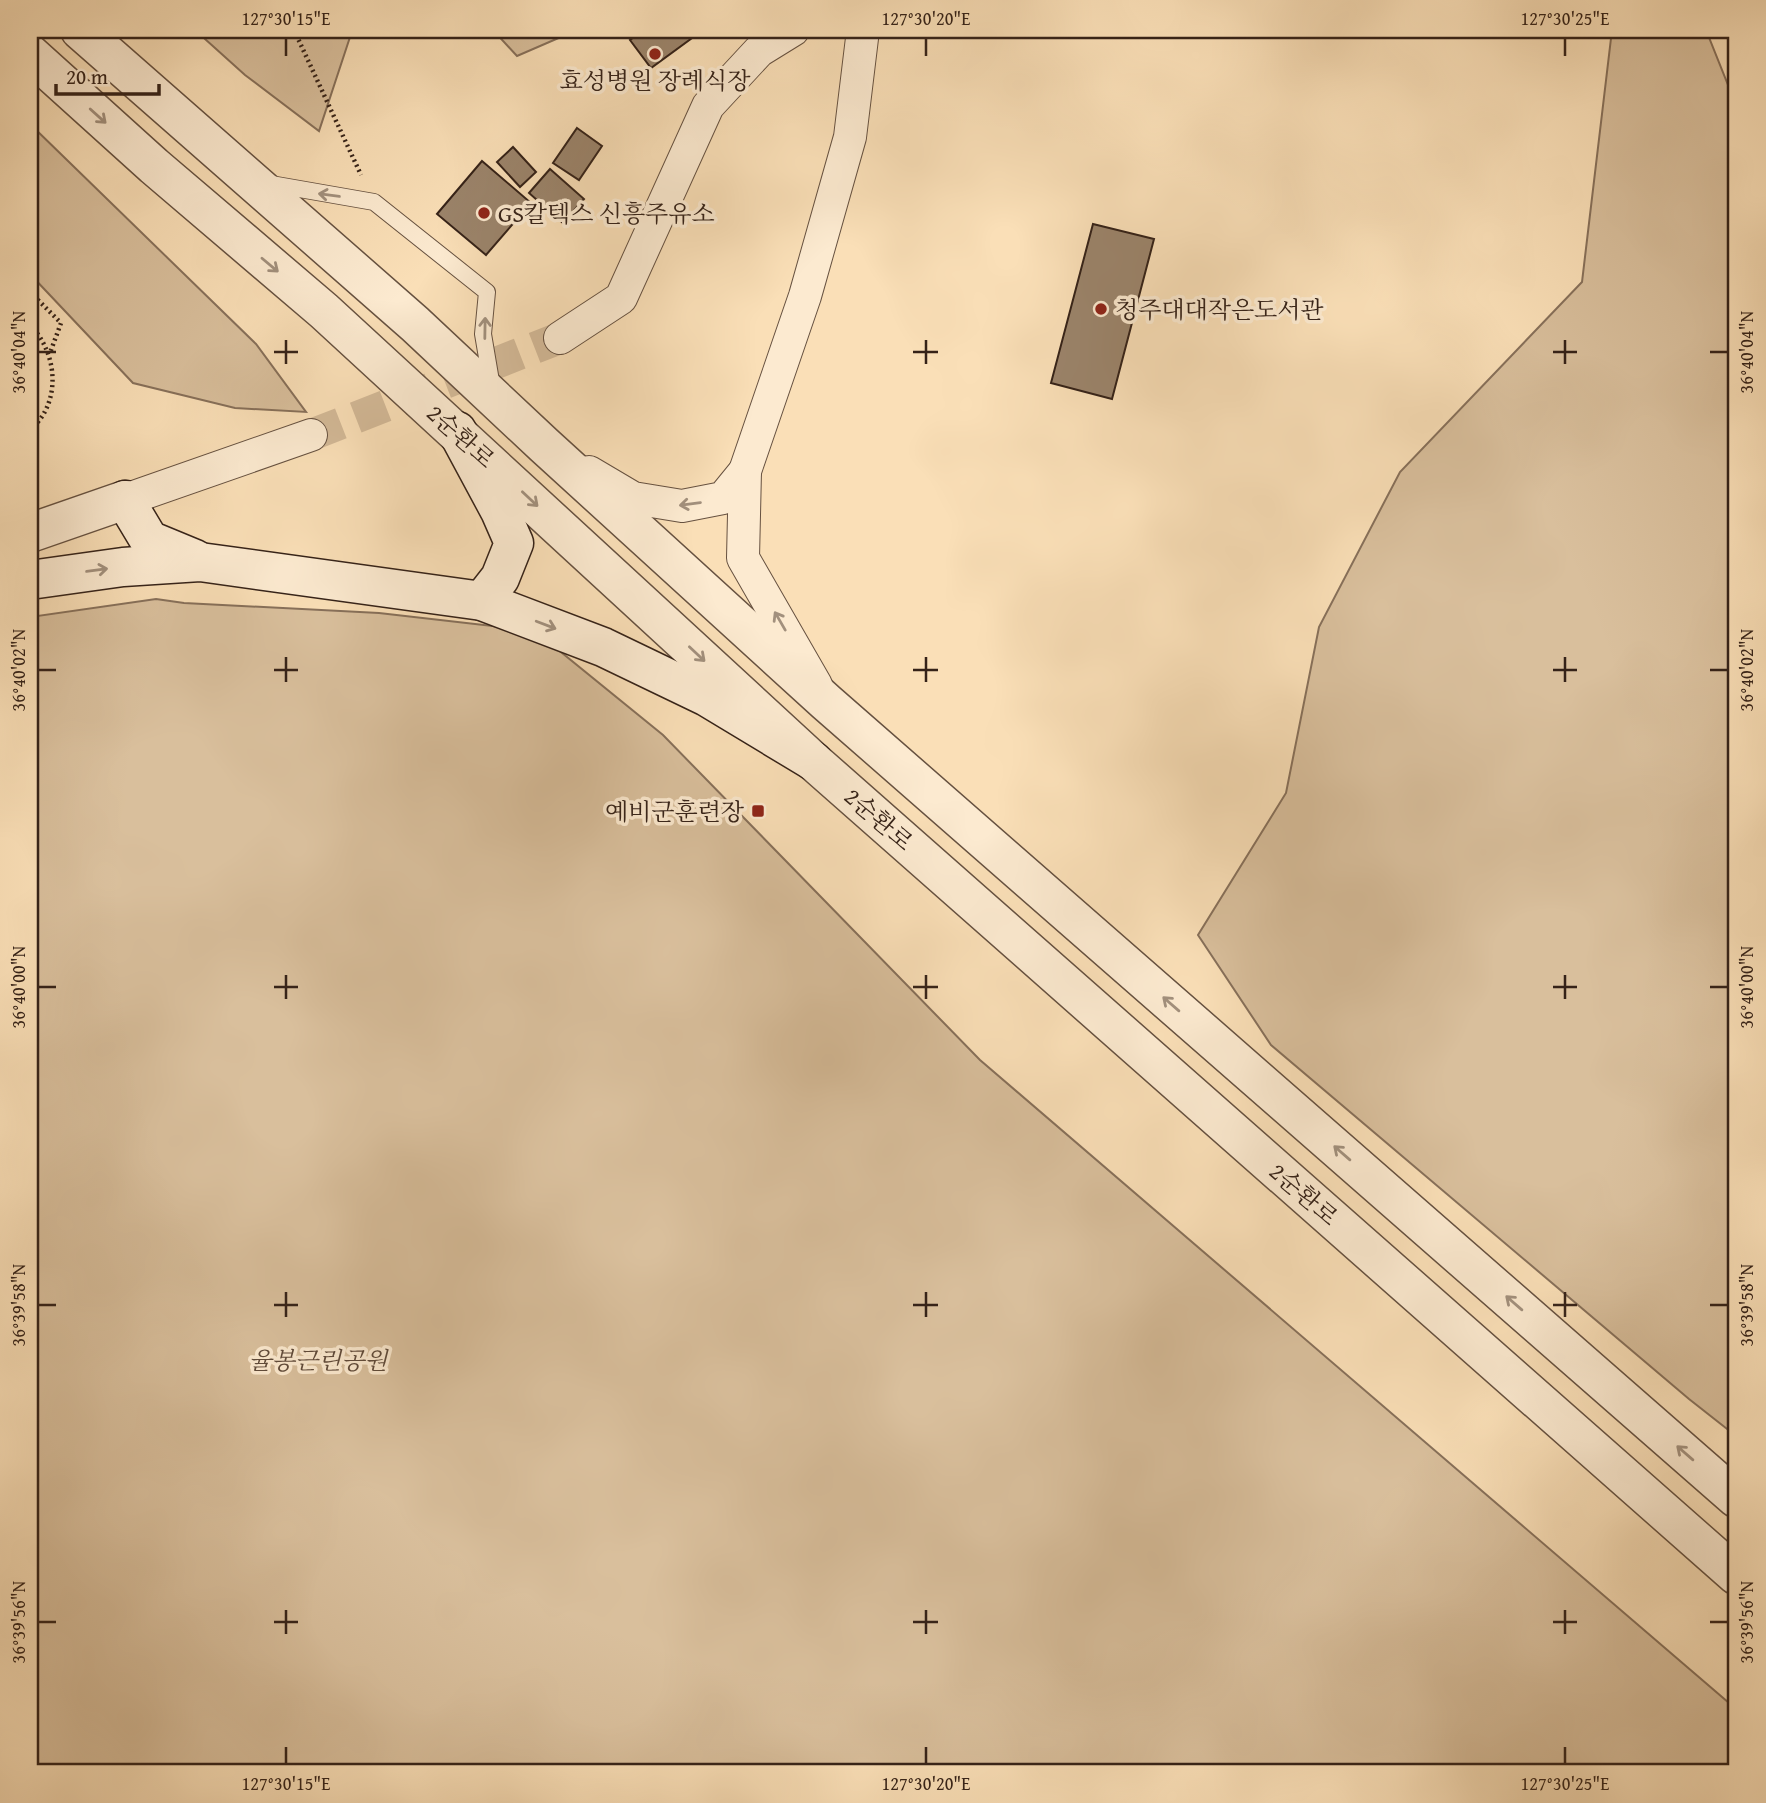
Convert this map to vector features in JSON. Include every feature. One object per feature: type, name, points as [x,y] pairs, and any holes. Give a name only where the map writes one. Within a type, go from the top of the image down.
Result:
[{"type":"street","name":"2순환로","points":[[80,30],[494,396],[544,445],[826,702],[1736,1498]]},
{"type":"street","points":[[560,338],[621,298],[708,106],[759,51],[793,30]]},
{"type":"street","points":[[826,702],[743,558],[745,471],[805,296],[850,137],[863,30]]},
{"type":"street","name":"2순환로","points":[[30,54],[457,431],[813,761],[1736,1574]]},
{"type":"street","points":[[457,431],[514,543],[500,578],[482,601]]},
{"type":"street","points":[[30,533],[311,435]]},
{"type":"street","points":[[544,445],[634,498],[682,506],[723,498],[745,471]]},
{"type":"street","points":[[125,500],[149,540],[200,562]]},
{"type":"street","points":[[30,580],[123,567],[200,562],[482,601],[603,647],[707,697],[813,761]]},
{"type":"lane","points":[[248,179],[313,193],[374,202],[487,292],[483,334],[494,396]]},
{"type":"path","points":[[294,30],[374,202]]},
{"type":"path","points":[[30,292],[61,323],[50,354]]},
{"type":"path","points":[[30,325],[50,354],[53,378],[49,402],[37,424],[30,430]]},
{"type":"green space","points":[[195,30],[350,30],[351,34],[319,131],[245,75]]},
{"type":"green space","points":[[493,30],[577,30],[517,56]]},
{"type":"green space","points":[[1612,30],[1706,30],[1736,105],[1736,1436],[1271,1045],[1198,935],[1286,793],[1319,627],[1400,472],[1582,282]]},
{"type":"green space","points":[[30,124],[256,344],[306,412],[235,408],[133,383],[30,274]]},
{"type":"green space","name":"율봉근린공원","points":[[156,599],[184,603],[379,613],[535,631],[663,735],[980,1060],[1736,1709],[1736,1773],[30,1773],[30,617]]},
{"type":"building","name":"효성병원 장례식장","points":[[644,30],[703,30],[651,68],[630,40]]},
{"type":"building","points":[[577,128],[602,146],[579,180],[553,163]]},
{"type":"building","points":[[513,147],[536,172],[520,187],[497,162]]},
{"type":"building","points":[[482,161],[531,203],[486,255],[437,214]]},
{"type":"building","points":[[550,169],[584,199],[563,223],[529,193]]},
{"type":"building","points":[[1093,224],[1154,239],[1112,399],[1051,383]]},
{"type":"tunnel","points":[[311,435],[560,338]]},
{"type":"place","name":"효성병원 장례식장","points":[[655,54]]},
{"type":"place","name":"GS칼텍스 신흥주유소","points":[[484,213]]},
{"type":"place","name":"청주대대작은도서관","points":[[1101,309]]},
{"type":"place","name":"예비군훈련장","points":[[758,811]]}]
